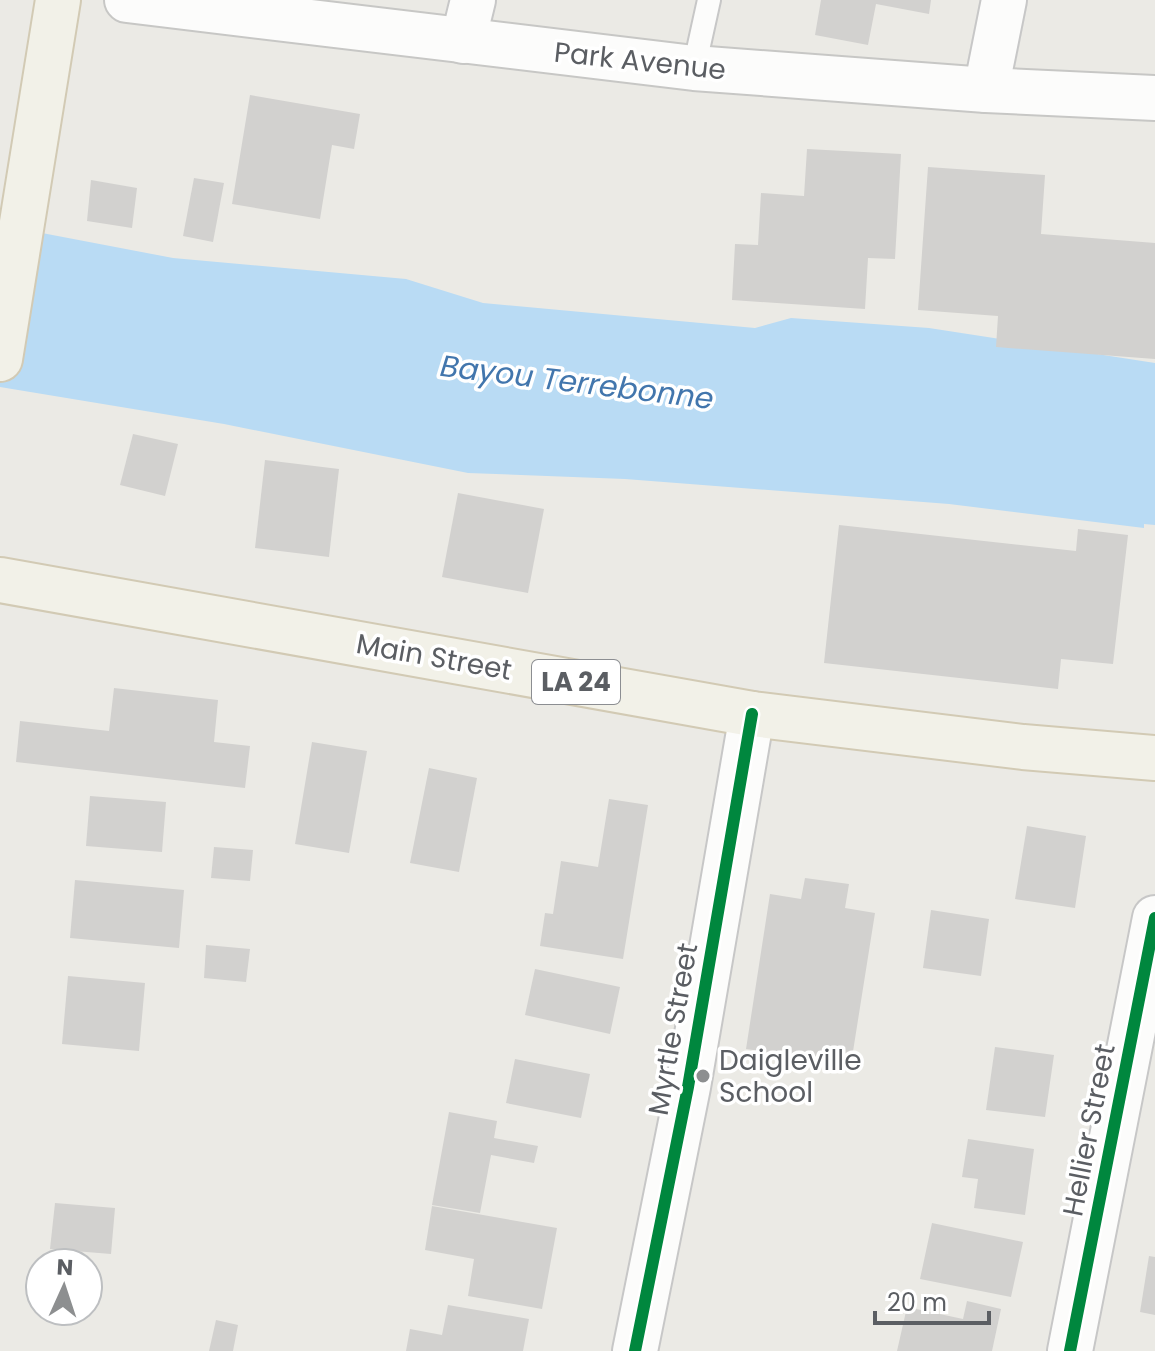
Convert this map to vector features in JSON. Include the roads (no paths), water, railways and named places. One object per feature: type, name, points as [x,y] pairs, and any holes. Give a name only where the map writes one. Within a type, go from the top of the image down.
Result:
[{"type":"main road","points":[[0,359],[58,0]]},
{"type":"main road","name":"Main Street","points":[[0,580],[752,714],[1023,747],[1155,758]]},
{"type":"street","name":"Park Avenue","points":[[127,0],[468,21],[694,68],[986,90],[1155,98]]},
{"type":"street","points":[[986,90],[1004,0]]},
{"type":"street","name":"Myrtle Street","points":[[635,1351],[688,1087],[752,714]]},
{"type":"street","name":"Hellier Street","points":[[1070,1351],[1155,918]]},
{"type":"lane","points":[[694,68],[709,0]]},
{"type":"water","name":"Bayou Terrebonne","points":[[0,225],[173,258],[406,279],[483,303],[755,328],[791,318],[929,328],[1155,363],[1155,525],[1144,524],[1144,528],[949,504],[625,479],[468,473],[224,424],[0,387]]},
{"type":"place","name":"Daigleville School","points":[[703,1076]]}]
